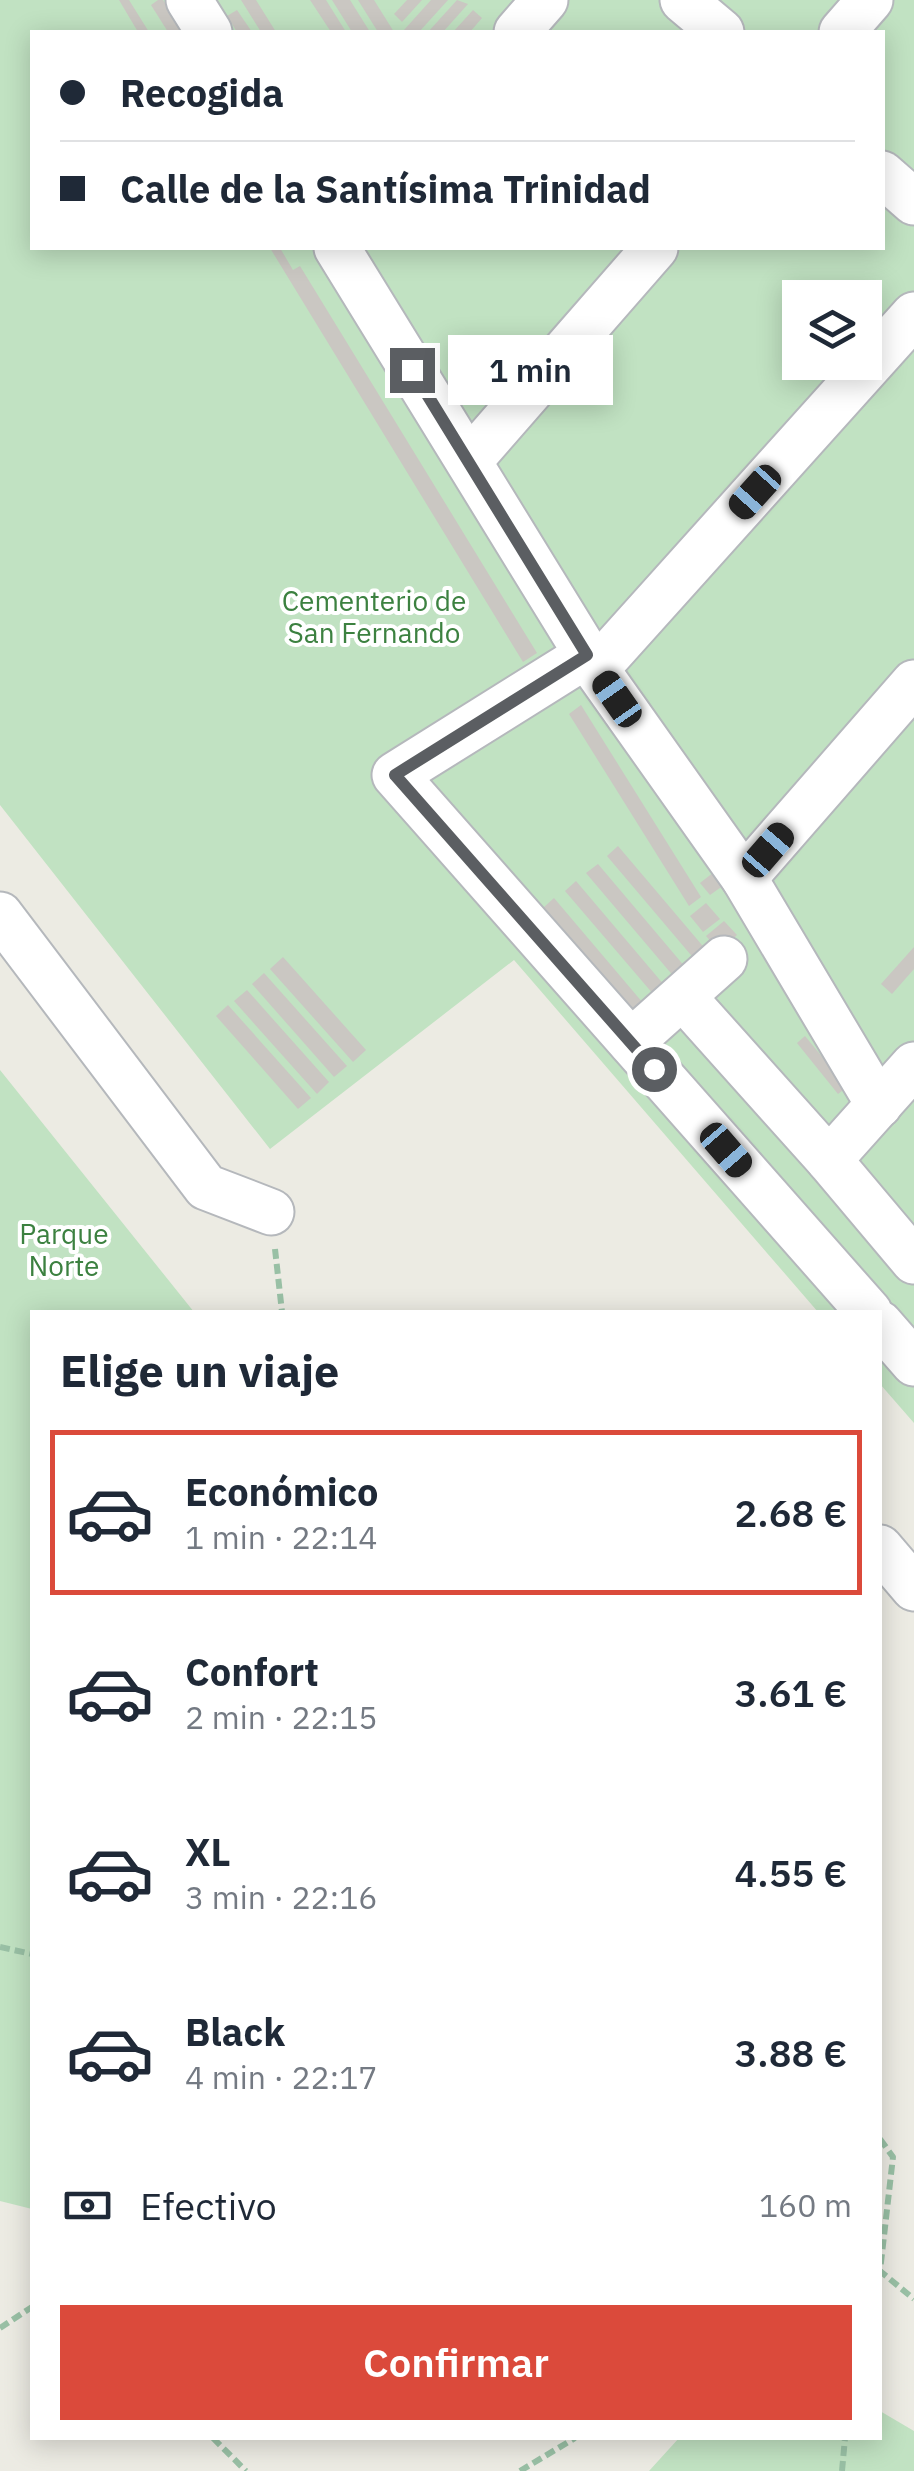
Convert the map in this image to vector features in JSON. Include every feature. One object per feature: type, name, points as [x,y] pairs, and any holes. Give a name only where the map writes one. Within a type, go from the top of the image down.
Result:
[{"type":"street","points":[[190,0],[208,30]]},
{"type":"street","points":[[519,30],[545,0]]},
{"type":"street","points":[[684,0],[719,30]]},
{"type":"street","points":[[844,30],[870,0]]},
{"type":"street","points":[[885,177],[914,202]]},
{"type":"street","points":[[338,250],[592,662],[744,878],[879,1105]]},
{"type":"street","points":[[469,461],[653,250]]},
{"type":"street","points":[[868,1310],[395,775],[592,662],[914,315]]},
{"type":"street","points":[[744,878],[914,683]]},
{"type":"street","points":[[0,915],[206,1187],[271,1212]]},
{"type":"street","points":[[630,1042],[724,959]]},
{"type":"street","points":[[683,998],[830,1160],[914,1261]]},
{"type":"street","points":[[830,1160],[914,1065]]},
{"type":"street","points":[[882,1326],[914,1363]]},
{"type":"street","points":[[882,1550],[914,1588]]},
{"type":"path","points":[[271,1212],[282,1310]]},
{"type":"path","points":[[0,1947],[30,1954]]},
{"type":"path","points":[[882,2142],[893,2157],[882,2253]]},
{"type":"path","points":[[882,2273],[914,2299]]},
{"type":"path","points":[[0,2328],[30,2308]]},
{"type":"path","points":[[215,2440],[246,2471]]},
{"type":"path","points":[[520,2471],[572,2440]]},
{"type":"path","points":[[842,2471],[845,2440]]},
{"type":"green space","name":"Cementerio de San Fernando","points":[[0,0],[914,0],[914,1423],[882,1386],[882,1310],[816,1310],[514,960],[270,1149],[0,805]]},
{"type":"green space","name":"Parque Norte","points":[[0,1070],[192,1310],[30,1310],[30,2208],[0,2201]]},
{"type":"green space","points":[[882,2412],[914,2431],[914,2471],[649,2471],[677,2440],[882,2440]]},
{"type":"building","points":[[119,0],[129,0],[148,30],[137,30]]},
{"type":"building","points":[[163,0],[182,30],[167,30],[151,5]]},
{"type":"building","points":[[241,0],[256,0],[275,30],[260,30]]},
{"type":"building","points":[[310,0],[326,0],[345,30],[330,30]]},
{"type":"building","points":[[332,0],[350,0],[369,30],[351,30]]},
{"type":"building","points":[[358,0],[374,0],[393,30],[377,30]]},
{"type":"building","points":[[407,0],[422,0],[402,22],[394,14]]},
{"type":"building","points":[[431,0],[448,0],[421,30],[404,30]]},
{"type":"building","points":[[457,0],[468,4],[445,30],[430,30]]},
{"type":"building","points":[[237,10],[251,30],[236,30],[227,16]]},
{"type":"building","points":[[473,10],[482,18],[472,30],[455,30]]},
{"type":"building","points":[[271,250],[281,250],[293,270],[300,266],[537,653],[523,662]]},
{"type":"building","points":[[581,705],[701,897],[689,906],[569,714]]},
{"type":"building","points":[[618,846],[707,951],[696,961],[607,856]]},
{"type":"building","points":[[598,864],[686,968],[675,978],[586,873]]},
{"type":"building","points":[[714,872],[724,885],[710,895],[700,883]]},
{"type":"building","points":[[576,881],[665,986],[654,995],[565,891]]},
{"type":"building","points":[[554,898],[643,1003],[632,1013],[543,908]]},
{"type":"building","points":[[706,903],[720,919],[703,932],[690,916]]},
{"type":"building","points":[[724,921],[737,935],[719,951],[706,936]]},
{"type":"building","points":[[914,947],[914,969],[892,994],[881,984]]},
{"type":"building","points":[[283,957],[366,1050],[353,1062],[270,969]]},
{"type":"building","points":[[264,973],[347,1066],[334,1077],[252,984]]},
{"type":"building","points":[[247,990],[329,1082],[317,1094],[234,1001]]},
{"type":"building","points":[[228,1005],[311,1098],[298,1109],[216,1016]]},
{"type":"building","points":[[805,1036],[847,1087],[838,1094],[797,1043]]},
{"type":"route","points":[[412,370],[587,655],[395,775],[654,1069]]}]
